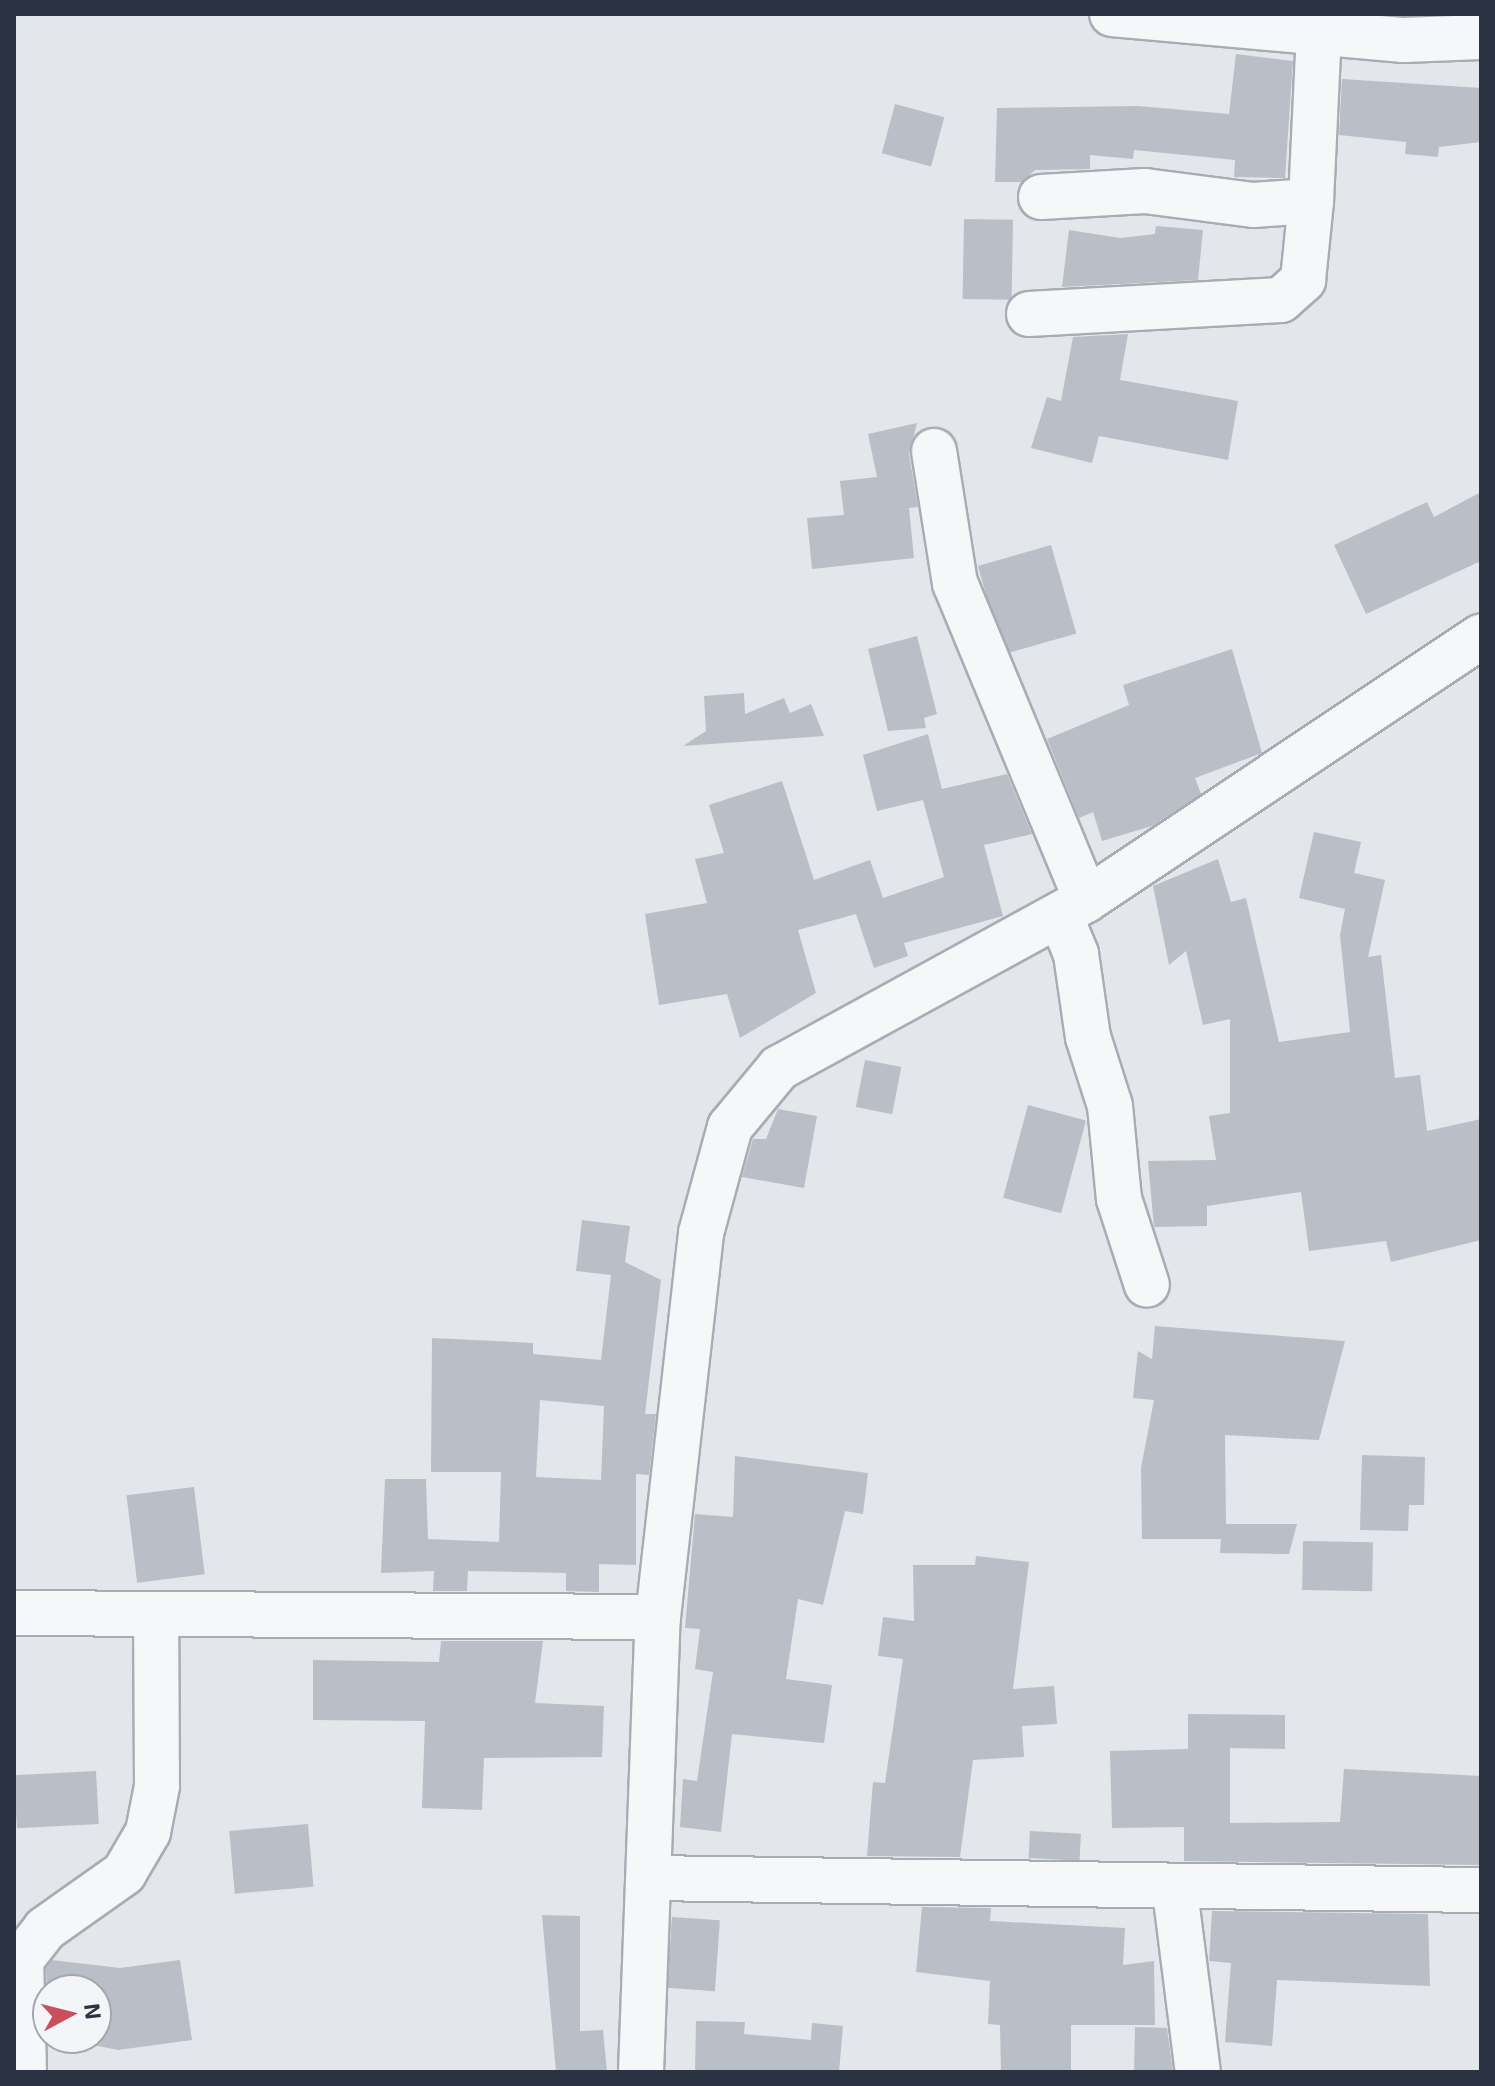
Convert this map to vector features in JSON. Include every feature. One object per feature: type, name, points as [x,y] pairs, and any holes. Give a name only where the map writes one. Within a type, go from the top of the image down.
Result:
[{"type":"street","points":[[1112,14],[1319,33],[1481,37]]},
{"type":"street","points":[[1029,314],[1281,300],[1303,280],[1311,201],[1319,33]]},
{"type":"street","points":[[1041,197],[1145,191],[1253,205],[1311,201]]},
{"type":"street","points":[[934,451],[955,583],[1073,907],[1076,954],[1088,1037],[1110,1106],[1119,1199],[1147,1285]]},
{"type":"street","points":[[641,2072],[658,1617],[701,1233],[730,1127],[779,1068],[1073,907],[1481,637]]},
{"type":"street","points":[[14,1613],[156,1617],[658,1617]]},
{"type":"street","points":[[24,2072],[21,1960],[45,1929],[124,1873],[148,1832],[157,1786],[156,1617]]},
{"type":"street","points":[[649,1878],[1175,1891],[1481,1890]]},
{"type":"street","points":[[1175,1891],[1198,2072]]},
{"type":"building","points":[[1236,54],[1293,61],[1285,178],[1234,177],[1235,160],[1134,150],[1133,159],[1090,155],[1090,169],[1035,170],[1022,182],[995,182],[997,108],[1138,106],[1229,114]]},
{"type":"building","points":[[1342,79],[1481,88],[1481,142],[1439,147],[1438,157],[1405,154],[1406,142],[1339,135]]},
{"type":"building","points":[[895,104],[944,117],[931,166],[882,153]]},
{"type":"building","points":[[964,219],[1013,220],[1012,300],[963,299]]},
{"type":"building","points":[[1156,226],[1203,230],[1198,280],[1062,287],[1069,230],[1120,238],[1155,234]]},
{"type":"building","points":[[1128,334],[1120,380],[1238,401],[1228,460],[1099,436],[1092,463],[1031,448],[1047,397],[1061,401],[1073,337]]},
{"type":"building","points":[[917,423],[909,454],[918,507],[909,508],[914,558],[812,569],[807,518],[844,515],[840,481],[877,477],[868,434]]},
{"type":"building","points":[[1481,492],[1481,561],[1366,614],[1334,545],[1427,502],[1434,517]]},
{"type":"building","points":[[1051,545],[1076,633],[1003,654],[978,566]]},
{"type":"building","points":[[917,636],[937,714],[924,718],[926,728],[888,731],[868,649]]},
{"type":"building","points":[[1232,649],[1262,753],[1195,778],[1201,794],[1152,826],[1102,841],[1093,812],[1079,818],[1047,739],[1129,705],[1123,685]]},
{"type":"building","points":[[744,693],[745,714],[784,698],[790,713],[811,704],[824,736],[683,746],[706,731],[704,696]]},
{"type":"building","points":[[928,734],[942,789],[1007,774],[1032,834],[984,845],[1003,916],[904,943],[908,956],[874,968],[856,914],[798,930],[816,993],[740,1038],[727,994],[659,1005],[645,914],[707,903],[695,859],[724,853],[709,805],[782,781],[814,880],[870,860],[883,898],[944,877],[923,800],[877,811],[863,755]]},
{"type":"building","points":[[1314,832],[1361,842],[1354,873],[1385,880],[1368,957],[1381,955],[1395,1078],[1420,1075],[1427,1131],[1481,1119],[1481,1240],[1391,1262],[1386,1241],[1309,1251],[1301,1192],[1207,1206],[1207,1226],[1154,1227],[1148,1161],[1216,1160],[1209,1116],[1230,1113],[1230,1019],[1203,1025],[1186,951],[1169,965],[1153,886],[1218,859],[1231,902],[1246,898],[1279,1042],[1350,1032],[1340,935],[1345,909],[1299,898]]},
{"type":"building","points":[[865,1060],[901,1067],[892,1114],[856,1107]]},
{"type":"building","points":[[1028,1105],[1086,1121],[1061,1213],[1003,1198]]},
{"type":"building","points":[[778,1109],[817,1116],[804,1188],[742,1177],[753,1139],[766,1139]]},
{"type":"building","points":[[582,1220],[630,1226],[625,1262],[661,1280],[645,1414],[656,1414],[649,1475],[636,1474],[636,1565],[599,1564],[599,1592],[566,1591],[566,1573],[468,1571],[467,1591],[433,1591],[434,1571],[381,1573],[385,1479],[426,1479],[428,1539],[499,1542],[501,1472],[431,1472],[432,1338],[533,1343],[533,1354],[601,1360],[611,1275],[576,1271]],"holes":[[[540,1400],[604,1406],[601,1480],[536,1477]]]},
{"type":"building","points":[[1155,1326],[1345,1341],[1319,1440],[1225,1435],[1226,1524],[1297,1524],[1289,1554],[1220,1553],[1221,1539],[1142,1539],[1141,1468],[1154,1400],[1133,1398],[1138,1351],[1152,1359]]},
{"type":"building","points":[[1362,1455],[1425,1457],[1424,1505],[1409,1505],[1408,1531],[1360,1530]]},
{"type":"building","points":[[735,1456],[868,1473],[863,1514],[845,1511],[823,1605],[798,1599],[786,1679],[832,1685],[824,1743],[732,1734],[721,1832],[680,1827],[683,1779],[697,1781],[713,1672],[695,1669],[700,1629],[685,1628],[695,1514],[733,1517]]},
{"type":"building","points":[[194,1487],[205,1574],[137,1583],[127,1495]]},
{"type":"building","points":[[1303,1541],[1373,1542],[1372,1591],[1302,1590]]},
{"type":"building","points":[[976,1556],[1029,1562],[1013,1689],[1054,1686],[1057,1724],[1022,1726],[1024,1757],[973,1760],[960,1857],[867,1856],[873,1782],[885,1783],[903,1659],[878,1656],[883,1617],[914,1621],[913,1565],[975,1565]]},
{"type":"building","points":[[441,1641],[543,1641],[535,1703],[604,1706],[602,1757],[484,1758],[482,1810],[422,1808],[425,1721],[313,1720],[313,1660],[439,1662]]},
{"type":"building","points":[[1188,1714],[1285,1715],[1285,1749],[1230,1748],[1230,1823],[1340,1822],[1344,1769],[1481,1776],[1481,1865],[1184,1861],[1184,1827],[1112,1828],[1110,1751],[1188,1749]]},
{"type":"building","points":[[96,1771],[99,1824],[17,1828],[14,1775]]},
{"type":"building","points":[[308,1824],[313,1887],[235,1894],[229,1831]]},
{"type":"building","points":[[1030,1831],[1081,1834],[1080,1861],[1029,1858]]},
{"type":"building","points":[[922,1907],[991,1908],[990,1921],[1125,1928],[1123,1965],[1154,1961],[1155,2025],[1071,2025],[1071,2072],[1001,2072],[1000,2025],[988,2024],[990,1981],[916,1972]]},
{"type":"building","points":[[1212,1911],[1428,1914],[1430,1986],[1277,1980],[1272,2046],[1225,2042],[1231,1963],[1209,1961]]},
{"type":"building","points":[[542,1915],[580,1916],[580,2031],[603,2030],[607,2072],[556,2072]]},
{"type":"building","points":[[672,1917],[720,1920],[715,1991],[667,1988]]},
{"type":"building","points":[[52,1960],[120,1968],[180,1960],[192,2040],[112,2049],[112,1974],[46,1974],[46,1968]]},
{"type":"building","points":[[696,2021],[745,2022],[744,2034],[811,2040],[812,2023],[843,2026],[839,2072],[695,2072]]},
{"type":"building","points":[[1135,2027],[1167,2028],[1173,2072],[1134,2072]]}]
